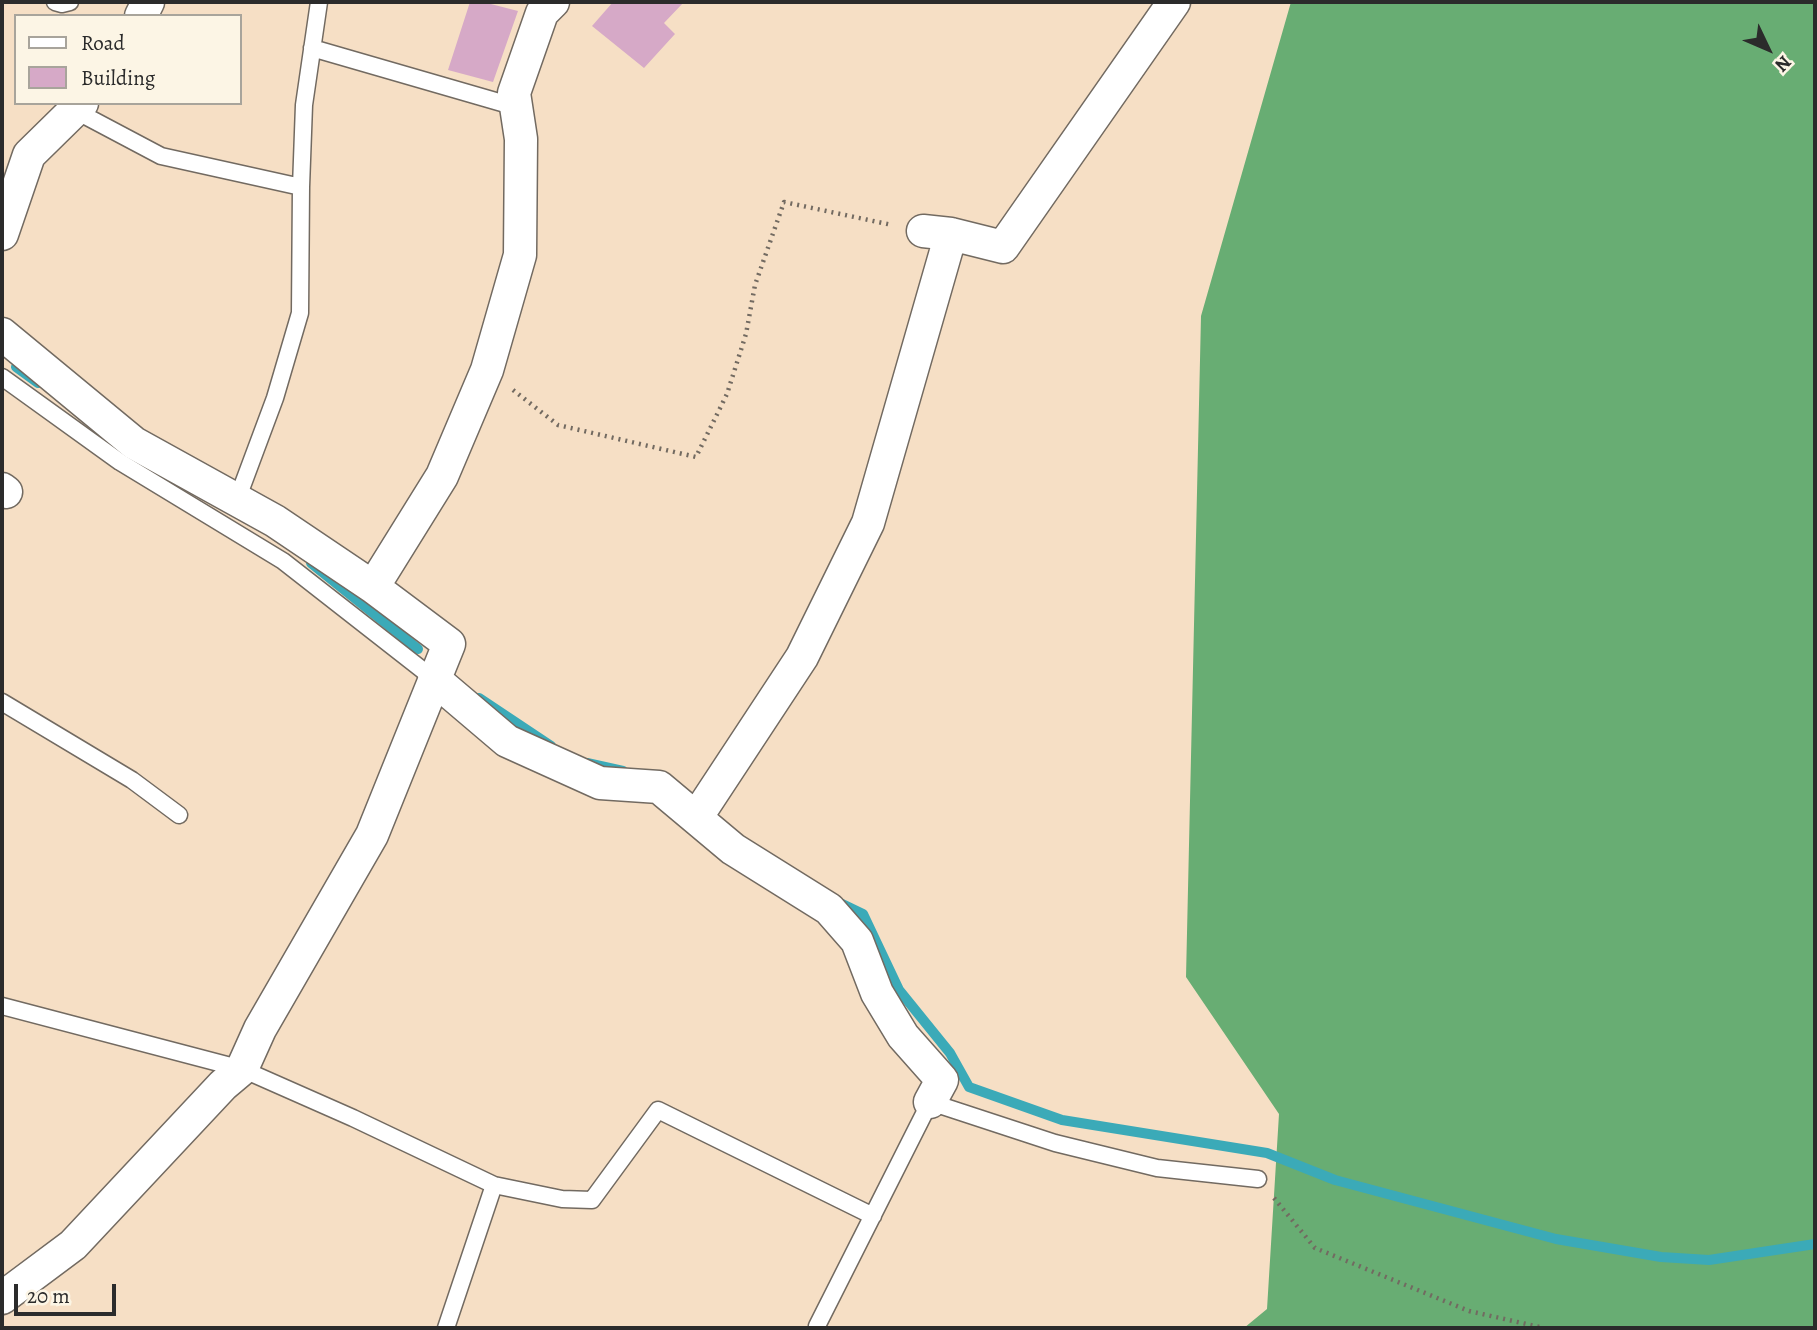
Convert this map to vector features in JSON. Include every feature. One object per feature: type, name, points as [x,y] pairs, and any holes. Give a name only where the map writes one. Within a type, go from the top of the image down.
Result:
[{"type":"street","points":[[373,587],[443,477],[487,370],[520,255],[521,139],[514,93],[542,13],[553,2]]},
{"type":"street","points":[[696,818],[802,657],[868,523],[937,233],[1003,247],[1174,2]]},
{"type":"street","points":[[2,234],[29,156],[79,107]]},
{"type":"street","points":[[2,334],[134,443],[275,521],[373,587],[449,644],[372,835],[260,1028],[242,1069],[223,1085],[73,1245],[2,1298]]},
{"type":"street","points":[[434,679],[507,741],[600,783],[659,787],[733,849],[829,909],[857,941],[877,993],[903,1036],[942,1080],[930,1102]]},
{"type":"lane","points":[[55,2],[70,2]]},
{"type":"lane","points":[[237,500],[275,398],[300,313],[304,105],[319,2]]},
{"type":"lane","points":[[312,48],[516,107]]},
{"type":"lane","points":[[79,107],[161,156],[301,187]]},
{"type":"lane","points":[[2,377],[120,462],[283,561],[434,679]]},
{"type":"lane","points":[[2,702],[132,780],[179,815]]},
{"type":"lane","points":[[2,1006],[242,1069],[354,1118],[494,1185],[562,1199],[592,1200],[658,1110],[873,1216]]},
{"type":"lane","points":[[817,1326],[930,1102],[1055,1143],[1157,1168],[1258,1179]]},
{"type":"lane","points":[[446,1328],[494,1185]]},
{"type":"path","points":[[487,370],[558,425],[696,457],[727,394],[746,334],[755,285],[784,202],[937,233]]},
{"type":"path","points":[[1258,1179],[1315,1248],[1469,1311],[1544,1328]]},
{"type":"green space","points":[[1291,2],[1815,2],[1815,1328],[1244,1328],[1267,1309],[1279,1114],[1186,977],[1201,316]]},
{"type":"building","points":[[470,2],[483,2],[518,11],[493,82],[448,70]]},
{"type":"building","points":[[613,2],[684,2],[664,23],[675,34],[644,68],[592,26]]},
{"type":"waterway","points":[[16,367],[38,383]]},
{"type":"waterway","points":[[311,563],[418,649]]},
{"type":"waterway","points":[[479,698],[551,746]]},
{"type":"waterway","points":[[587,763],[623,771]]},
{"type":"waterway","points":[[838,902],[863,914],[899,990],[950,1053],[969,1087],[1062,1120],[1267,1153],[1335,1180],[1556,1239],[1661,1257],[1709,1260],[1815,1244]]}]
